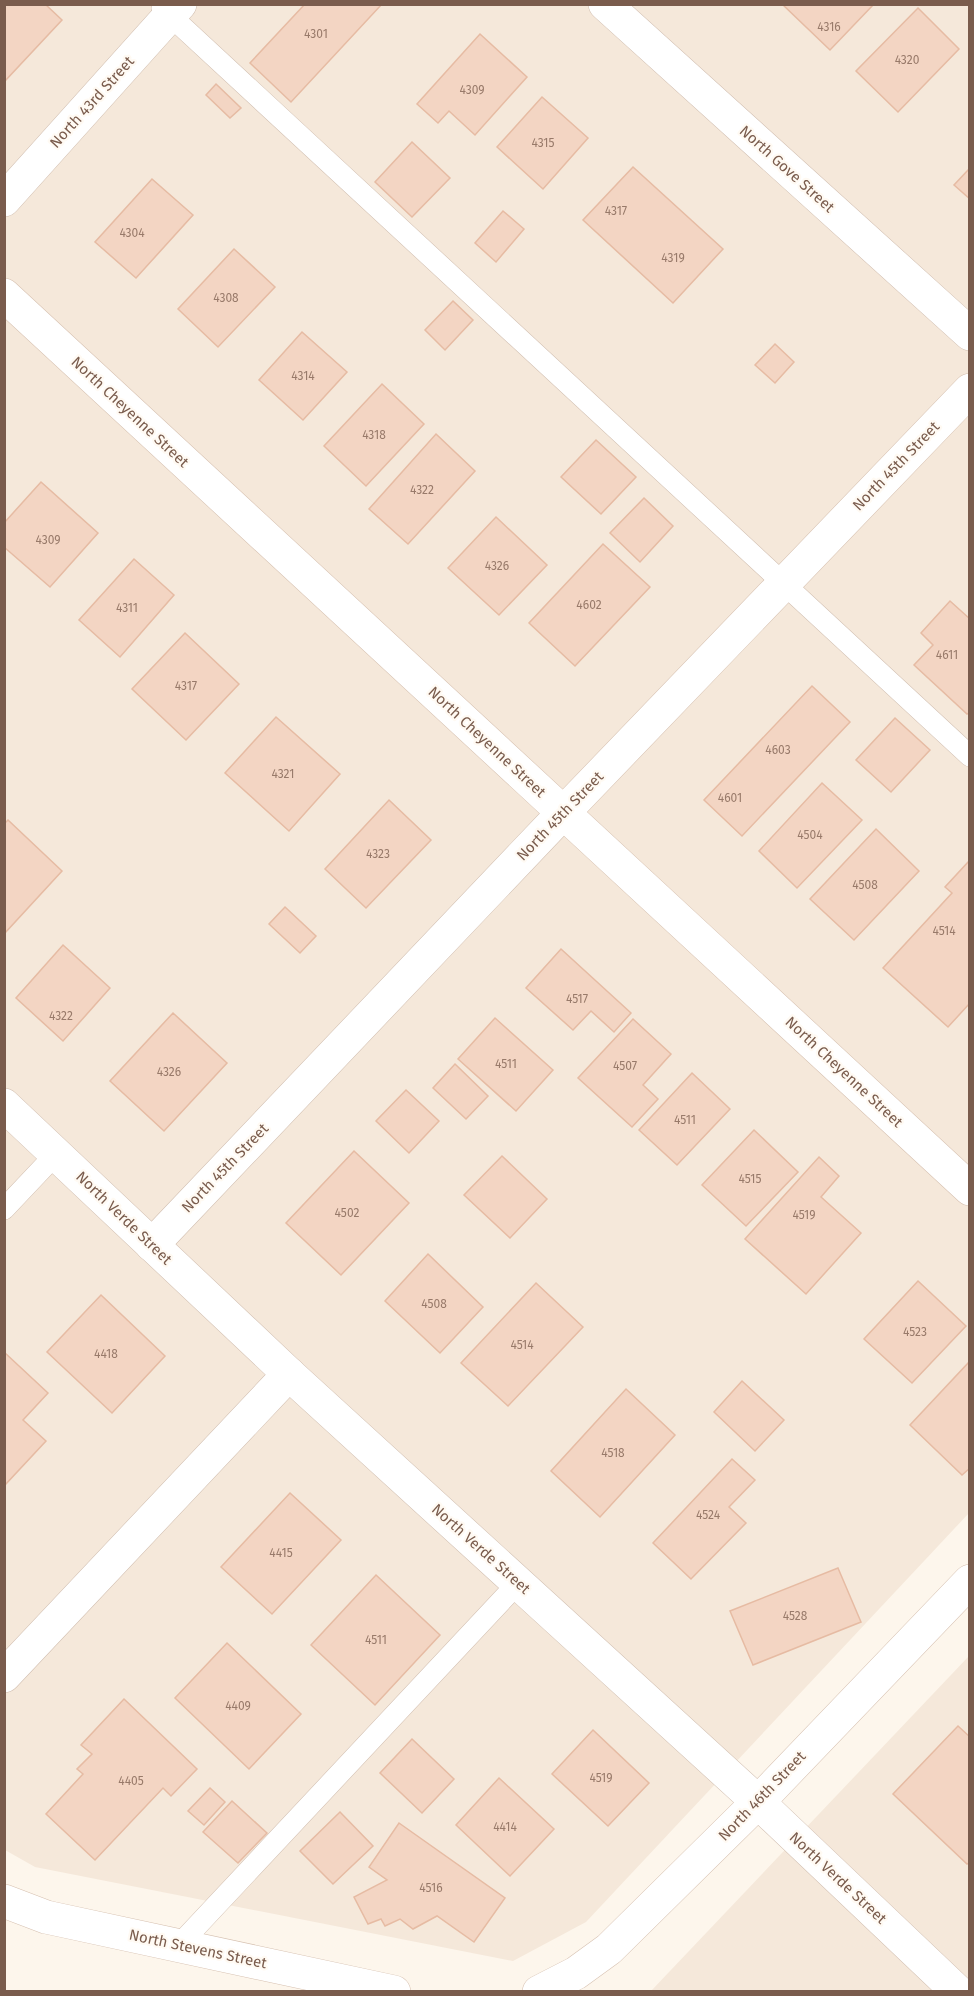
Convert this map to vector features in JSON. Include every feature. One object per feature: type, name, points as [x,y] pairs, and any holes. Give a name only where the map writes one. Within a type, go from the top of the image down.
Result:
[{"type":"street","name":"North Gove Street","points":[[604,4],[969,334]]},
{"type":"street","name":"North 43rd Street","points":[[4,200],[169,8]]},
{"type":"street","name":"North Cheyenne Street","points":[[4,296],[969,1189]]},
{"type":"street","name":"North 45th Street","points":[[152,1245],[969,390]]},
{"type":"street","name":"North Verde Street","points":[[4,1104],[289,1374],[758,1802],[958,1992]]},
{"type":"street","points":[[4,1676],[289,1374]]},
{"type":"street","name":"North 46th Street","points":[[539,1992],[576,1973],[609,1949],[758,1802],[969,1581]]},
{"type":"street","name":"North Stevens Street","points":[[4,1901],[46,1917],[394,1992]]},
{"type":"lane","points":[[169,8],[969,756]]},
{"type":"lane","points":[[4,1209],[56,1154]]},
{"type":"lane","points":[[179,1945],[518,1583]]},
{"type":"shaded area","points":[[5,5],[969,5],[969,1513],[586,1922],[513,1961],[35,1867],[5,1850]]},
{"type":"shaded area","points":[[969,1656],[969,1991],[651,1991]]},
{"type":"building","points":[[4,4],[45,4],[62,20],[4,82]]},
{"type":"building","points":[[305,4],[382,4],[291,102],[250,63]]},
{"type":"building","points":[[782,4],[874,4],[830,50]]},
{"type":"building","points":[[918,8],[959,49],[898,112],[856,71]]},
{"type":"building","points":[[480,34],[527,77],[475,135],[449,111],[438,123],[417,104]]},
{"type":"building","points":[[216,84],[241,108],[230,118],[206,95]]},
{"type":"building","points":[[542,97],[588,138],[543,189],[497,147]]},
{"type":"building","points":[[412,142],[450,178],[412,217],[375,182]]},
{"type":"building","points":[[633,167],[723,249],[673,303],[583,220]]},
{"type":"building","points":[[970,168],[970,199],[954,185]]},
{"type":"building","points":[[152,179],[193,215],[136,278],[95,242]]},
{"type":"building","points":[[503,211],[524,229],[496,262],[475,243]]},
{"type":"building","points":[[234,249],[275,287],[218,347],[178,309]]},
{"type":"building","points":[[453,301],[473,320],[445,350],[425,330]]},
{"type":"building","points":[[302,332],[347,372],[303,420],[259,380]]},
{"type":"building","points":[[775,344],[794,362],[775,383],[755,365]]},
{"type":"building","points":[[382,384],[424,424],[366,486],[324,446]]},
{"type":"building","points":[[436,434],[475,471],[408,544],[369,509]]},
{"type":"building","points":[[596,440],[636,477],[601,514],[561,477]]},
{"type":"building","points":[[41,482],[98,533],[50,587],[4,547],[4,523]]},
{"type":"building","points":[[644,498],[673,526],[640,562],[610,533]]},
{"type":"building","points":[[496,517],[547,565],[499,615],[448,568]]},
{"type":"building","points":[[603,544],[650,587],[575,666],[529,623]]},
{"type":"building","points":[[134,559],[174,595],[120,657],[79,620]]},
{"type":"building","points":[[950,601],[970,619],[970,712],[967,714],[914,665],[933,645],[921,633]]},
{"type":"building","points":[[185,633],[239,684],[186,740],[132,689]]},
{"type":"building","points":[[812,686],[850,722],[742,836],[704,800]]},
{"type":"building","points":[[276,717],[340,774],[289,831],[225,773]]},
{"type":"building","points":[[895,718],[930,750],[891,792],[856,760]]},
{"type":"building","points":[[822,783],[862,820],[797,888],[759,851]]},
{"type":"building","points":[[389,800],[431,840],[366,908],[325,869]]},
{"type":"building","points":[[8,820],[62,871],[4,934],[4,824]]},
{"type":"building","points":[[876,829],[919,871],[854,940],[810,899]]},
{"type":"building","points":[[970,860],[970,1003],[948,1027],[883,968],[952,893],[945,887]]},
{"type":"building","points":[[285,907],[316,936],[300,953],[269,924]]},
{"type":"building","points":[[63,945],[110,988],[63,1041],[16,998]]},
{"type":"building","points":[[561,949],[631,1013],[614,1032],[591,1011],[573,1030],[526,988]]},
{"type":"building","points":[[173,1013],[227,1063],[164,1131],[110,1081]]},
{"type":"building","points":[[495,1018],[553,1070],[516,1111],[458,1059]]},
{"type":"building","points":[[633,1019],[671,1054],[643,1085],[658,1099],[632,1127],[578,1078]]},
{"type":"building","points":[[455,1064],[488,1096],[466,1119],[433,1088]]},
{"type":"building","points":[[692,1073],[730,1109],[677,1165],[639,1130]]},
{"type":"building","points":[[406,1090],[439,1121],[409,1153],[376,1121]]},
{"type":"building","points":[[754,1130],[798,1172],[746,1226],[702,1185]]},
{"type":"building","points":[[354,1151],[409,1203],[341,1275],[286,1223]]},
{"type":"building","points":[[502,1156],[547,1199],[510,1238],[464,1195]]},
{"type":"building","points":[[819,1157],[839,1176],[821,1197],[861,1233],[806,1294],[745,1239]]},
{"type":"building","points":[[428,1254],[483,1307],[440,1353],[385,1301]]},
{"type":"building","points":[[918,1281],[966,1326],[912,1383],[864,1339]]},
{"type":"building","points":[[536,1283],[583,1327],[508,1406],[461,1363]]},
{"type":"building","points":[[101,1295],[165,1356],[112,1413],[47,1352]]},
{"type":"building","points":[[4,1352],[48,1393],[23,1420],[46,1441],[4,1486]]},
{"type":"building","points":[[970,1361],[970,1468],[962,1475],[910,1425]]},
{"type":"building","points":[[742,1381],[784,1420],[755,1451],[714,1412]]},
{"type":"building","points":[[626,1389],[675,1435],[600,1517],[551,1471]]},
{"type":"building","points":[[732,1459],[755,1480],[729,1507],[746,1523],[691,1579],[653,1543]]},
{"type":"building","points":[[290,1493],[341,1540],[272,1614],[221,1567]]},
{"type":"building","points":[[838,1568],[861,1622],[753,1665],[730,1611]]},
{"type":"building","points":[[376,1575],[440,1635],[375,1705],[311,1645]]},
{"type":"building","points":[[227,1643],[301,1714],[249,1769],[175,1698]]},
{"type":"building","points":[[124,1699],[197,1769],[171,1796],[163,1788],[95,1860],[46,1814],[83,1774],[77,1769],[92,1754],[81,1745]]},
{"type":"building","points":[[958,1726],[970,1737],[970,1862],[967,1864],[893,1794]]},
{"type":"building","points":[[593,1730],[649,1783],[608,1826],[552,1774]]},
{"type":"building","points":[[412,1739],[454,1779],[422,1813],[380,1773]]},
{"type":"building","points":[[499,1778],[554,1829],[510,1876],[456,1825]]},
{"type":"building","points":[[210,1788],[225,1802],[204,1825],[188,1811]]},
{"type":"building","points":[[232,1801],[267,1833],[238,1863],[203,1832]]},
{"type":"building","points":[[340,1812],[373,1846],[333,1884],[300,1851]]},
{"type":"building","points":[[399,1823],[505,1898],[474,1942],[437,1916],[413,1929],[400,1919],[385,1926],[381,1919],[368,1924],[354,1897],[387,1880],[369,1867]]}]
